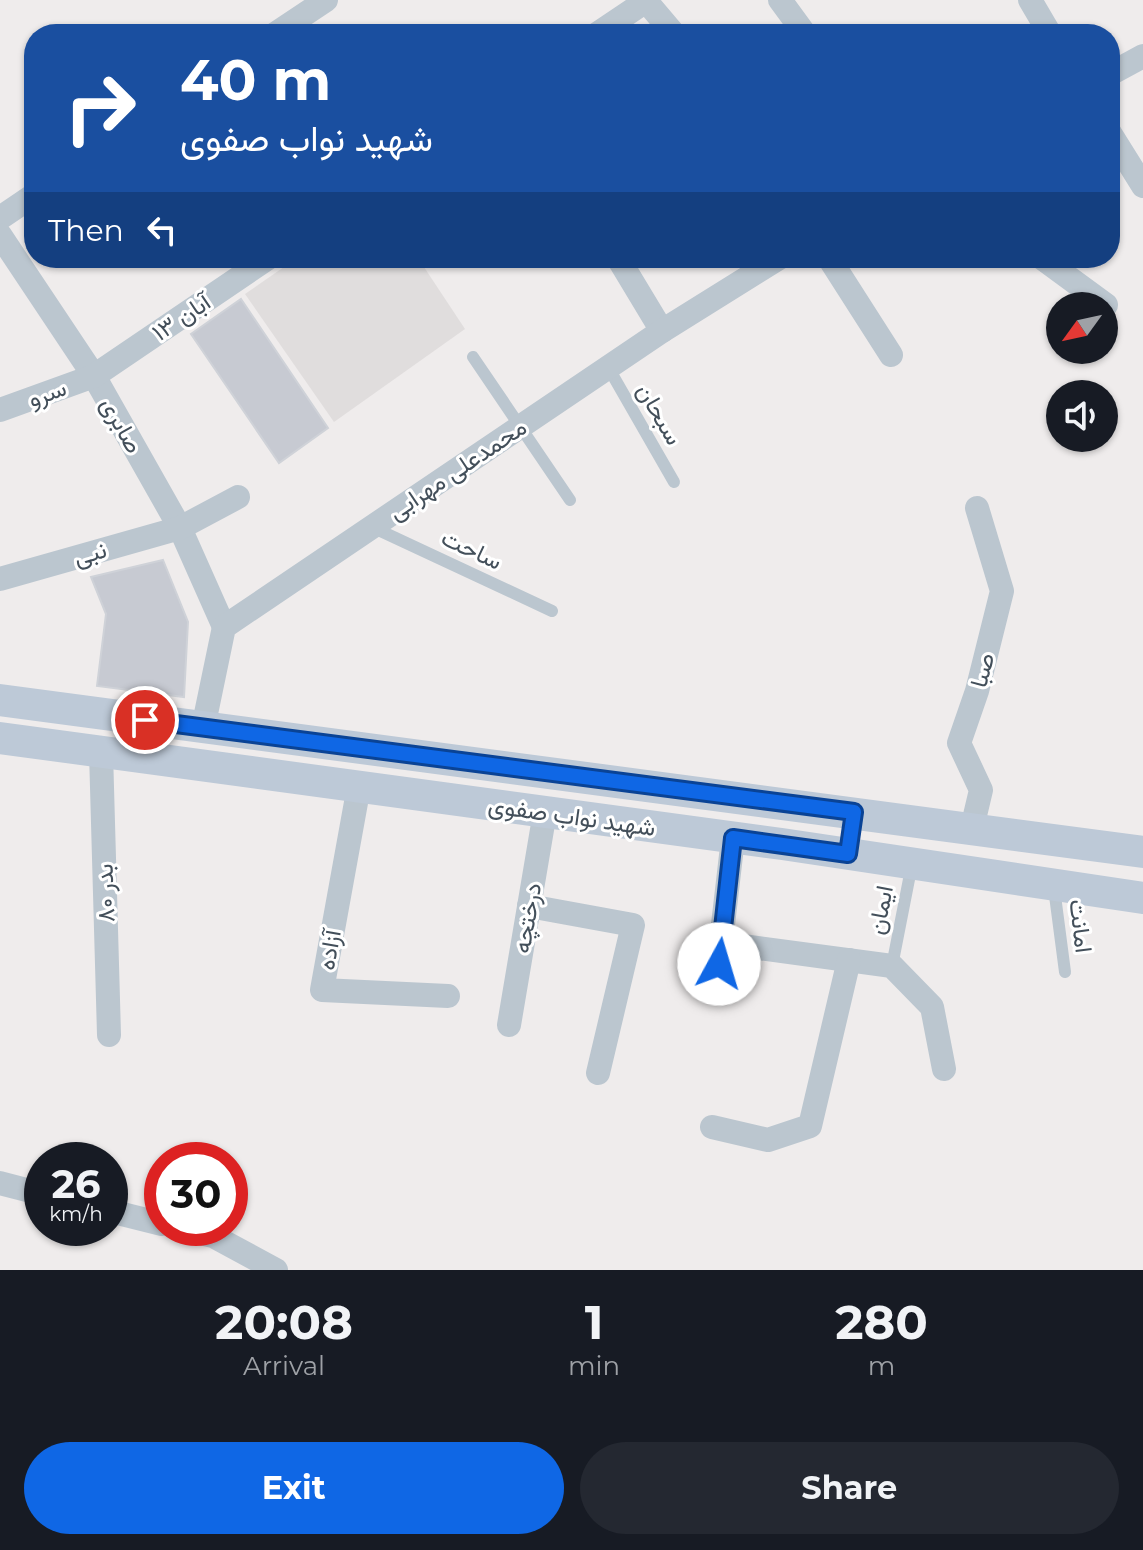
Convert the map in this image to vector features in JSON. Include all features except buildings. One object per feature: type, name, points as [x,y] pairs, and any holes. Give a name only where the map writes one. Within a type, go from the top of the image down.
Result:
[{"type":"main road","name":"شهید نواب صفوی","points":[[0,700],[1143,852]]},
{"type":"main road","name":"شهید نواب صفوی","points":[[0,738],[848,854],[1143,898]]},
{"type":"main road","points":[[848,854],[854,812]]},
{"type":"street","points":[[290,24],[326,0]]},
{"type":"street","points":[[780,0],[798,24]]},
{"type":"street","points":[[1030,0],[1044,24]]},
{"type":"street","points":[[612,24],[646,1],[666,24]]},
{"type":"street","points":[[1120,69],[1143,56]]},
{"type":"street","points":[[1120,149],[1143,186]]},
{"type":"street","points":[[0,218],[24,202]]},
{"type":"street","name":"صابری","points":[[0,235],[94,376],[180,528],[224,627]]},
{"type":"street","name":"۱۳ آبان","points":[[94,376],[253,268]]},
{"type":"street","points":[[624,268],[662,331]]},
{"type":"street","name":"محمدعلی مهرابی","points":[[224,627],[662,331],[763,268]]},
{"type":"street","points":[[835,268],[891,355]]},
{"type":"street","points":[[1056,268],[1088,292]]},
{"type":"street","name":"سرو","points":[[0,410],[94,376]]},
{"type":"street","name":"نبی","points":[[0,579],[180,528],[238,497]]},
{"type":"street","name":"صبا","points":[[972,828],[981,790],[959,743],[977,691],[1002,591],[977,508]]},
{"type":"street","points":[[203,728],[224,627]]},
{"type":"street","name":"بدر ۸۰","points":[[101,752],[109,1035]]},
{"type":"street","name":"آزاده","points":[[359,786],[322,990],[448,996]]},
{"type":"street","name":"درختچه","points":[[509,1025],[545,812]]},
{"type":"street","points":[[716,985],[733,838]]},
{"type":"street","points":[[529,906],[633,925],[598,1073]]},
{"type":"street","points":[[721,943],[892,966],[932,1007],[944,1069]]},
{"type":"street","points":[[712,1127],[768,1140],[810,1126],[849,960]]},
{"type":"street","points":[[0,1183],[24,1189]]},
{"type":"street","points":[[232,1246],[276,1270]]},
{"type":"lane","points":[[473,357],[570,500]]},
{"type":"lane","name":"سبحان","points":[[608,367],[674,482]]},
{"type":"lane","name":"ساحت","points":[[372,527],[552,611]]},
{"type":"lane","name":"ایمان","points":[[892,966],[912,864]]},
{"type":"lane","name":"امانت","points":[[1054,885],[1065,972]]},
{"type":"shaded area","points":[[283,268],[425,268],[465,329],[334,422],[245,294]]},
{"type":"route","points":[[145,720],[854,812],[848,854],[733,838],[719,964]]}]
